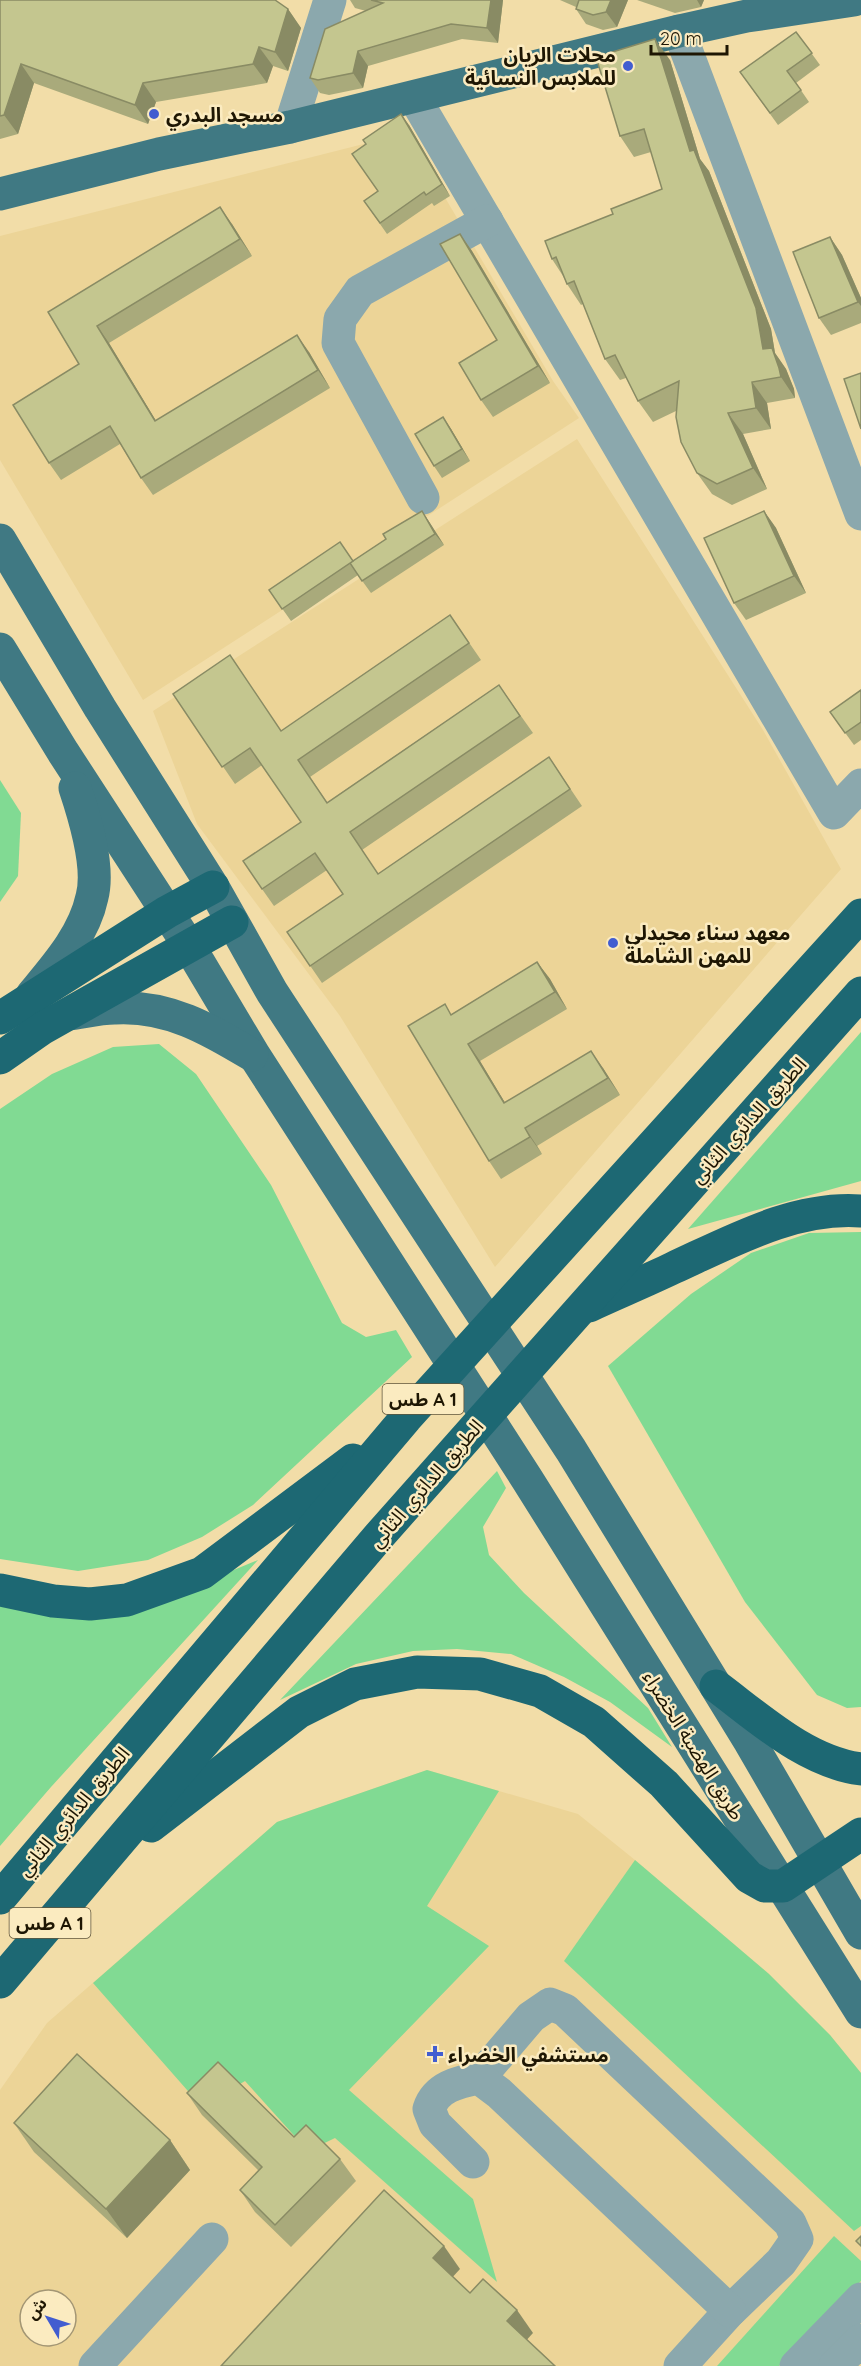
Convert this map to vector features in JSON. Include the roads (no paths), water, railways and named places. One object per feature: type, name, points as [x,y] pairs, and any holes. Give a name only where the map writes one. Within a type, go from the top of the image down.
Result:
[{"type":"highway","points":[[0,1018],[167,912],[213,887]]},
{"type":"highway","name":"الطريق الدائري الثاني","points":[[0,1898],[406,1418],[861,915]]},
{"type":"highway","points":[[0,1058],[43,1028],[232,921]]},
{"type":"highway","name":"الطريق الدائري الثاني","points":[[0,1982],[379,1536],[861,993]]},
{"type":"highway","points":[[577,1311],[751,1232],[802,1216],[846,1210],[861,1212]]},
{"type":"highway","points":[[0,1590],[53,1601],[90,1604],[127,1600],[202,1573],[406,1418]]},
{"type":"highway","points":[[99,1865],[299,1712],[355,1684],[417,1672],[480,1674],[540,1691],[594,1722],[664,1784],[748,1877],[765,1886],[783,1886],[861,1834]]},
{"type":"highway","points":[[716,1686],[800,1746],[838,1765],[861,1769]]},
{"type":"main road","points":[[3,192],[159,154],[290,127],[414,97],[679,31],[751,8],[854,0]]},
{"type":"main road","points":[[0,540],[100,708],[213,887],[272,992],[571,1450],[716,1686],[861,1933]]},
{"type":"main road","points":[[0,650],[63,752],[81,805],[93,854],[93,896],[82,924],[66,953],[29,999]]},
{"type":"main road","name":"طريق الهضبة الخضراء","points":[[63,752],[189,946],[254,1055],[527,1479],[861,2012]]},
{"type":"main road","points":[[67,1014],[115,1008],[166,1012],[187,1019],[254,1055]]},
{"type":"street","points":[[290,127],[330,0]]},
{"type":"street","points":[[679,31],[861,514]]},
{"type":"street","points":[[414,97],[834,813],[861,785]]},
{"type":"street","points":[[423,498],[338,343],[340,319],[360,291],[487,221]]},
{"type":"street","points":[[472,2162],[435,2124],[429,2109],[433,2097],[455,2082],[479,2078],[531,2017],[550,2004],[565,2010],[790,2223],[797,2239],[781,2262],[730,2311],[680,2366]]},
{"type":"street","points":[[479,2078],[499,2093],[730,2311]]},
{"type":"street","points":[[94,2366],[212,2239]]},
{"type":"street","points":[[796,2366],[861,2299]]},
{"type":"street","points":[[835,2366],[861,2340]]},
{"type":"place","name":"محلات الريان للملابس النسائية","points":[[628,66]]},
{"type":"place","name":"مسجد البدري","points":[[154,114]]},
{"type":"place","name":"معهد سناء محيدلي للمهن الشاملة","points":[[613,943]]},
{"type":"place","name":"مستشفي الخضراء","points":[[435,2054]]}]
